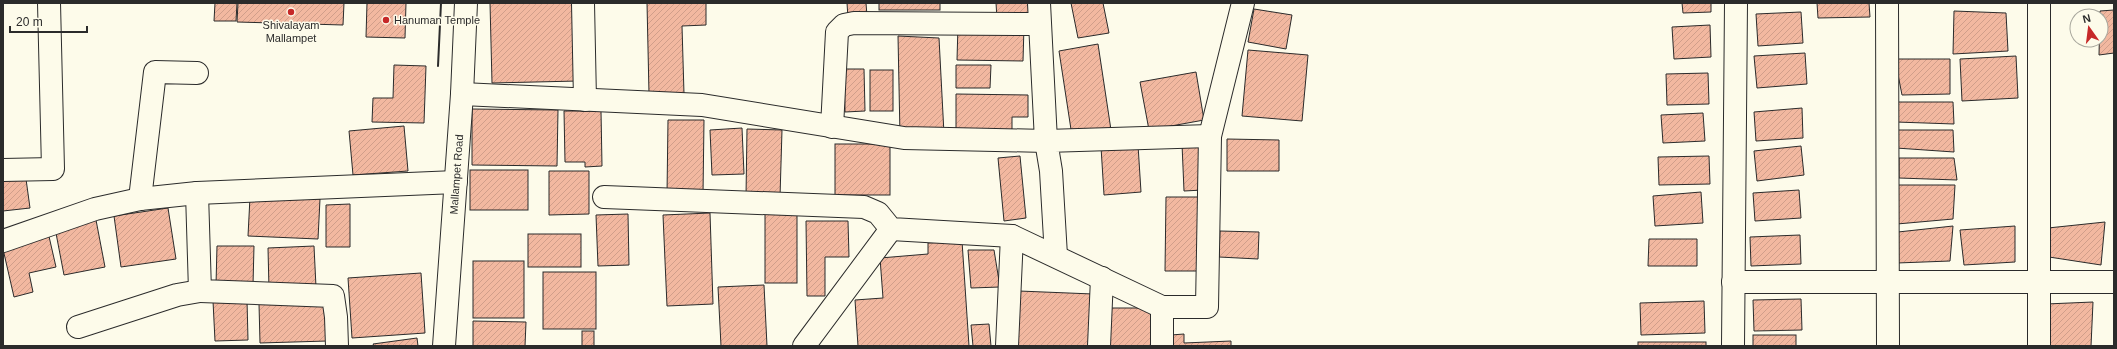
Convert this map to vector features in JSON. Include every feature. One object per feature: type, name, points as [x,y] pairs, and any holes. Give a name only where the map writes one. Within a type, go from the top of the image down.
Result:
[{"type":"street","points":[[3,170],[52,169],[49,3]]},
{"type":"street","name":"Mallampet Road","points":[[444,346],[462,94],[466,3]]},
{"type":"street","points":[[583,3],[585,100]]},
{"type":"street","points":[[604,197],[864,207],[878,213],[890,229],[1012,236],[1162,307],[1207,307],[1210,136],[1243,3]]},
{"type":"street","points":[[1733,346],[1736,3]]},
{"type":"street","points":[[1887,3],[1888,346]]},
{"type":"street","points":[[2039,3],[2039,346]]},
{"type":"street","points":[[832,126],[837,32],[844,25],[854,23],[1039,14],[1046,141],[1052,178],[1056,256]]},
{"type":"street","points":[[140,199],[155,72],[197,73]]},
{"type":"street","points":[[462,94],[702,105],[904,138],[1046,141],[1210,136]]},
{"type":"street","points":[[3,241],[95,209],[140,199],[197,193],[456,182]]},
{"type":"street","points":[[197,193],[200,292]]},
{"type":"street","points":[[804,346],[890,229]]},
{"type":"street","points":[[1007,346],[1012,236]]},
{"type":"street","points":[[1099,346],[1102,278]]},
{"type":"street","points":[[1733,282],[2114,282]]},
{"type":"street","points":[[78,327],[177,295],[200,292],[332,296],[336,317],[337,346]]},
{"type":"street","points":[[1162,307],[1162,346]]},
{"type":"building","points":[[215,3],[237,3],[236,21],[214,21]]},
{"type":"building","name":"Shivalayam Mallampet","points":[[238,3],[344,3],[343,25],[237,22]]},
{"type":"building","name":"Hanuman Temple","points":[[367,3],[406,3],[405,38],[366,37]]},
{"type":"building","points":[[490,3],[576,3],[578,81],[492,83]]},
{"type":"building","points":[[647,3],[706,3],[706,25],[682,26],[684,94],[649,94]]},
{"type":"building","points":[[847,3],[866,3],[867,16],[848,18]]},
{"type":"building","points":[[879,3],[940,3],[940,10],[879,10]]},
{"type":"building","points":[[996,3],[1028,3],[1029,18],[997,19]]},
{"type":"building","points":[[1071,3],[1103,3],[1109,33],[1078,38]]},
{"type":"building","points":[[1682,3],[1711,3],[1711,12],[1683,13]]},
{"type":"building","points":[[1817,3],[1869,3],[1870,17],[1818,18]]},
{"type":"building","points":[[1254,9],[1292,15],[1286,49],[1248,42]]},
{"type":"building","points":[[2109,10],[2114,10],[2114,53],[2099,55],[2099,48],[2109,48]]},
{"type":"building","points":[[1954,11],[2006,13],[2008,51],[1953,54]]},
{"type":"building","points":[[1801,12],[1803,43],[1758,46],[1756,14]]},
{"type":"building","points":[[958,25],[1024,26],[1023,61],[957,60]]},
{"type":"building","points":[[1710,25],[1711,57],[1674,59],[1672,27]]},
{"type":"building","points":[[898,36],[939,38],[944,134],[900,136]]},
{"type":"building","points":[[1098,44],[1111,130],[1072,136],[1059,51]]},
{"type":"building","points":[[1248,50],[1308,55],[1302,121],[1242,116]]},
{"type":"building","points":[[1805,53],[1807,84],[1757,88],[1754,56]]},
{"type":"building","points":[[2016,56],[2018,98],[1962,101],[1960,59]]},
{"type":"building","points":[[1895,59],[1950,59],[1950,94],[1902,95]]},
{"type":"building","points":[[394,65],[426,66],[424,123],[372,122],[373,98],[393,98]]},
{"type":"building","points":[[956,65],[991,65],[990,88],[956,88]]},
{"type":"building","points":[[844,69],[864,69],[865,111],[845,112]]},
{"type":"building","points":[[870,70],[893,70],[893,111],[870,111]]},
{"type":"building","points":[[1196,72],[1204,120],[1149,130],[1140,82]]},
{"type":"building","points":[[1708,73],[1709,104],[1667,105],[1666,74]]},
{"type":"building","points":[[956,94],[1028,95],[1028,117],[1012,117],[1012,135],[956,134]]},
{"type":"building","points":[[1897,102],[1953,102],[1954,124],[1896,122]]},
{"type":"building","points":[[1802,108],[1803,138],[1756,141],[1754,112]]},
{"type":"building","points":[[472,109],[558,110],[557,166],[472,165]]},
{"type":"building","points":[[564,111],[601,111],[602,166],[585,167],[585,162],[565,162]]},
{"type":"building","points":[[1703,113],[1705,141],[1663,143],[1661,115]]},
{"type":"building","points":[[668,120],[704,120],[703,194],[667,194]]},
{"type":"building","points":[[404,126],[408,171],[353,175],[349,131]]},
{"type":"building","points":[[742,128],[744,174],[712,175],[710,130]]},
{"type":"building","points":[[747,129],[782,130],[780,197],[746,196]]},
{"type":"building","points":[[1895,130],[1953,130],[1954,152],[1896,148]]},
{"type":"building","points":[[1227,139],[1279,140],[1279,171],[1227,171]]},
{"type":"building","points":[[1201,143],[1203,190],[1184,191],[1182,144]]},
{"type":"building","points":[[835,144],[890,144],[890,195],[835,195]]},
{"type":"building","points":[[1138,145],[1141,192],[1104,195],[1101,147]]},
{"type":"building","points":[[1801,146],[1804,175],[1757,181],[1754,151]]},
{"type":"building","points":[[1020,156],[1026,218],[1004,221],[998,158]]},
{"type":"building","points":[[1709,156],[1710,184],[1659,185],[1658,157]]},
{"type":"building","points":[[1899,158],[1954,158],[1957,180],[1899,178]]},
{"type":"building","points":[[470,170],[528,170],[528,210],[470,210]]},
{"type":"building","points":[[549,171],[589,171],[589,214],[549,215]]},
{"type":"building","points":[[26,179],[30,208],[3,211],[3,181]]},
{"type":"building","points":[[1896,185],[1955,185],[1953,219],[1897,224]]},
{"type":"building","points":[[1799,190],[1801,218],[1755,221],[1753,193]]},
{"type":"building","points":[[1701,192],[1703,223],[1655,226],[1653,196]]},
{"type":"building","points":[[250,197],[320,199],[318,239],[248,236]]},
{"type":"building","points":[[1166,197],[1204,197],[1203,271],[1165,271]]},
{"type":"building","points":[[350,204],[350,247],[326,247],[326,205]]},
{"type":"building","points":[[168,208],[176,259],[121,267],[114,216]]},
{"type":"building","points":[[710,213],[713,304],[667,306],[663,215]]},
{"type":"building","points":[[628,214],[629,265],[598,266],[596,215]]},
{"type":"building","points":[[765,214],[797,214],[797,283],[765,283]]},
{"type":"building","points":[[96,220],[105,267],[64,275],[55,228]]},
{"type":"building","points":[[806,221],[848,221],[849,257],[825,257],[825,296],[807,296]]},
{"type":"building","points":[[2105,222],[2101,265],[2049,257],[2048,228]]},
{"type":"building","points":[[1953,226],[1950,261],[1897,263],[1898,232]]},
{"type":"building","points":[[2015,226],[2015,262],[1964,265],[1960,230]]},
{"type":"building","points":[[1220,231],[1259,232],[1258,259],[1219,257]]},
{"type":"building","points":[[48,232],[56,267],[29,273],[33,292],[14,297],[3,249]]},
{"type":"building","points":[[528,234],[581,234],[581,267],[528,267]]},
{"type":"building","points":[[1800,235],[1801,264],[1751,266],[1750,237]]},
{"type":"building","points":[[1649,239],[1697,239],[1697,266],[1648,266]]},
{"type":"building","points":[[962,241],[969,346],[858,346],[855,300],[883,298],[880,258],[928,254],[928,243]]},
{"type":"building","points":[[217,246],[254,246],[253,285],[216,285]]},
{"type":"building","points":[[314,246],[316,287],[269,289],[268,248]]},
{"type":"building","points":[[968,250],[994,250],[1000,287],[971,288]]},
{"type":"building","points":[[473,261],[524,261],[524,318],[473,318]]},
{"type":"building","points":[[543,272],[596,272],[596,329],[543,329]]},
{"type":"building","points":[[421,273],[425,333],[352,338],[348,278]]},
{"type":"building","points":[[764,285],[767,346],[721,346],[718,287]]},
{"type":"building","points":[[1019,291],[1093,294],[1091,346],[1016,346]]},
{"type":"building","points":[[1801,299],[1802,330],[1754,331],[1753,300]]},
{"type":"building","points":[[247,300],[248,340],[215,341],[213,301]]},
{"type":"building","points":[[325,301],[327,341],[260,343],[259,304]]},
{"type":"building","points":[[1704,301],[1705,333],[1641,335],[1640,303]]},
{"type":"building","points":[[2093,302],[2091,346],[2047,346],[2046,304]]},
{"type":"building","points":[[1107,308],[1151,308],[1151,346],[1106,346]]},
{"type":"building","points":[[473,321],[526,322],[525,346],[473,346]]},
{"type":"building","points":[[989,324],[991,346],[973,346],[971,325]]},
{"type":"building","points":[[582,331],[594,331],[594,346],[582,346]]},
{"type":"building","points":[[1184,334],[1184,343],[1231,341],[1231,346],[1172,346],[1171,335]]},
{"type":"building","points":[[1753,335],[1796,335],[1796,346],[1753,346]]},
{"type":"building","points":[[417,338],[418,346],[374,346],[373,344]]},
{"type":"building","points":[[1638,342],[1706,342],[1706,346],[1638,346]]},
{"type":"wall","points":[[438,66],[441,3]]},
{"type":"place","name":"Shivalayam Mallampet","points":[[291,12]]},
{"type":"place","name":"Hanuman Temple","points":[[386,20]]}]
